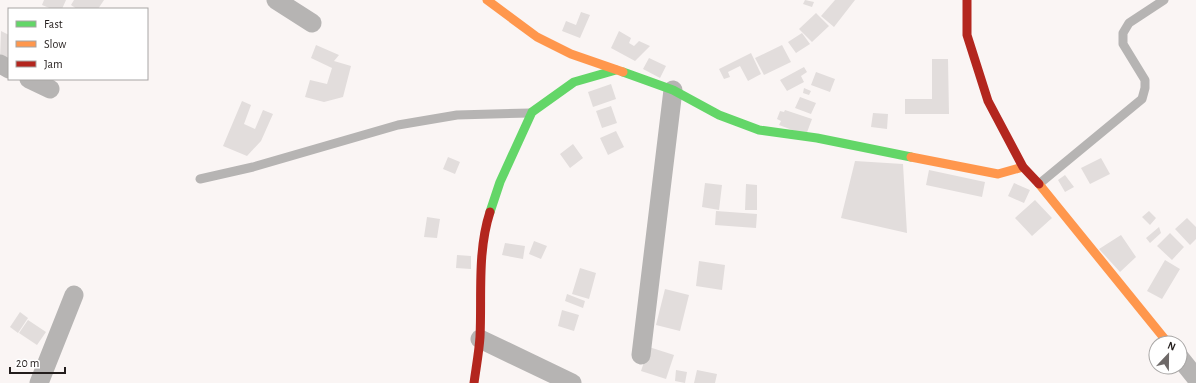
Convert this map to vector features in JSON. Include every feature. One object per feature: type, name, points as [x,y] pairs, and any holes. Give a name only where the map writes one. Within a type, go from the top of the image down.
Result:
[{"type":"street","points":[[276,0],[312,23]]},
{"type":"street","points":[[487,0],[537,37],[571,54],[673,90],[720,115],[759,130],[817,138],[998,174],[1023,167]]},
{"type":"street","points":[[968,0],[967,35],[988,101],[1023,167],[1039,184],[1162,335]]},
{"type":"street","points":[[474,383],[480,339],[482,256],[487,222],[500,182],[532,112],[574,82],[616,70]]},
{"type":"street","points":[[31,80],[50,90]]},
{"type":"street","points":[[641,355],[673,90]]},
{"type":"street","points":[[39,383],[74,295]]},
{"type":"street","points":[[480,339],[572,383]]},
{"type":"street","points":[[1188,368],[1196,378]]},
{"type":"lane","points":[[1039,184],[1142,99],[1145,88],[1145,80],[1123,44],[1123,33],[1129,23],[1164,0]]},
{"type":"lane","points":[[200,179],[253,167],[398,125],[457,115],[532,112]]},
{"type":"building","points":[[44,0],[66,0],[62,8],[50,8],[42,5]]},
{"type":"building","points":[[74,0],[104,0],[99,8],[76,8],[71,5]]},
{"type":"building","points":[[805,0],[814,2],[812,7],[803,4]]},
{"type":"building","points":[[835,0],[855,0],[834,27],[821,16]]},
{"type":"building","points":[[581,12],[590,15],[580,38],[562,31],[566,21],[576,25]]},
{"type":"building","points":[[816,13],[829,26],[812,42],[799,29]]},
{"type":"building","points":[[1,31],[8,34],[8,63],[0,59]]},
{"type":"building","points":[[619,31],[631,38],[629,43],[634,46],[639,41],[650,46],[635,61],[611,48]]},
{"type":"building","points":[[802,33],[810,44],[796,53],[788,42]]},
{"type":"building","points":[[316,45],[339,55],[334,61],[351,66],[343,97],[324,102],[305,97],[310,80],[327,84],[332,68],[311,58]]},
{"type":"building","points":[[782,45],[791,62],[764,75],[755,58]]},
{"type":"building","points":[[751,53],[761,74],[748,81],[740,66],[728,72],[730,77],[724,79],[719,69]]},
{"type":"building","points":[[649,58],[666,66],[660,78],[643,69]]},
{"type":"building","points":[[932,59],[948,59],[949,114],[905,114],[905,99],[932,99]]},
{"type":"building","points":[[804,67],[807,72],[801,76],[804,82],[787,91],[780,80]]},
{"type":"building","points":[[816,72],[835,79],[830,92],[811,85]]},
{"type":"building","points":[[611,84],[616,99],[593,107],[588,92]]},
{"type":"building","points":[[804,88],[811,91],[809,95],[803,93]]},
{"type":"building","points":[[800,97],[816,103],[811,114],[795,108]]},
{"type":"building","points":[[242,101],[251,105],[244,124],[255,129],[263,110],[273,114],[261,141],[247,156],[223,146]]},
{"type":"building","points":[[611,106],[617,123],[602,128],[596,111]]},
{"type":"building","points":[[785,110],[812,119],[806,135],[779,125],[781,121],[777,119],[780,111],[784,112]]},
{"type":"building","points":[[873,113],[888,114],[887,129],[871,127]]},
{"type":"building","points":[[616,131],[624,147],[608,155],[600,138]]},
{"type":"building","points":[[573,144],[583,158],[570,168],[560,154]]},
{"type":"building","points":[[448,157],[460,162],[455,174],[443,169]]},
{"type":"building","points":[[1101,158],[1110,174],[1090,184],[1081,168]]},
{"type":"building","points":[[855,161],[903,164],[907,233],[841,218]]},
{"type":"building","points":[[929,170],[985,182],[982,197],[926,185]]},
{"type":"building","points":[[1065,175],[1074,187],[1065,192],[1058,180]]},
{"type":"building","points":[[705,183],[722,185],[719,210],[702,207]]},
{"type":"building","points":[[1014,183],[1030,190],[1024,203],[1008,196]]},
{"type":"building","points":[[746,184],[757,185],[757,210],[745,210]]},
{"type":"building","points":[[1035,200],[1052,218],[1032,236],[1015,218]]},
{"type":"building","points":[[716,211],[757,214],[756,228],[715,225]]},
{"type":"building","points":[[1149,211],[1156,218],[1150,225],[1142,217]]},
{"type":"building","points":[[427,217],[440,219],[437,238],[424,237]]},
{"type":"building","points":[[1187,218],[1196,227],[1196,239],[1190,245],[1175,229]]},
{"type":"building","points":[[1159,227],[1161,233],[1150,243],[1146,238]]},
{"type":"building","points":[[1170,233],[1184,247],[1172,260],[1157,246]]},
{"type":"building","points":[[1121,235],[1136,257],[1120,272],[1099,249]]},
{"type":"building","points":[[534,241],[547,246],[541,259],[529,254]]},
{"type":"building","points":[[505,243],[525,246],[523,259],[502,255]]},
{"type":"building","points":[[457,255],[471,256],[471,269],[456,268]]},
{"type":"building","points":[[1165,260],[1180,269],[1162,299],[1147,291]]},
{"type":"building","points":[[699,261],[725,265],[722,290],[696,286]]},
{"type":"building","points":[[580,268],[596,273],[589,299],[572,294]]},
{"type":"building","points":[[665,289],[689,295],[680,331],[656,325]]},
{"type":"building","points":[[567,294],[585,301],[583,308],[565,301]]},
{"type":"building","points":[[562,310],[579,315],[574,331],[558,326]]},
{"type":"building","points":[[20,312],[28,318],[18,333],[10,327]]},
{"type":"building","points":[[28,320],[46,332],[37,345],[19,333]]},
{"type":"building","points":[[649,347],[674,355],[666,379],[641,371]]},
{"type":"building","points":[[676,370],[687,372],[685,383],[675,381]]},
{"type":"building","points":[[697,370],[717,374],[715,383],[694,383]]},
{"type":"traffic: fast","points":[[490,212],[500,182],[532,112],[574,82],[616,70]]},
{"type":"traffic: fast","points":[[623,72],[673,90],[719,115],[759,130],[817,138],[911,157]]},
{"type":"traffic: slow","points":[[487,0],[537,37],[571,54],[623,72]]},
{"type":"traffic: slow","points":[[911,157],[998,174],[1023,167]]},
{"type":"traffic: slow","points":[[1039,184],[1162,335]]},
{"type":"traffic: jam","points":[[967,0],[967,35],[988,101],[1023,167],[1039,184]]},
{"type":"traffic: jam","points":[[474,383],[480,337],[483,243],[490,212]]}]
